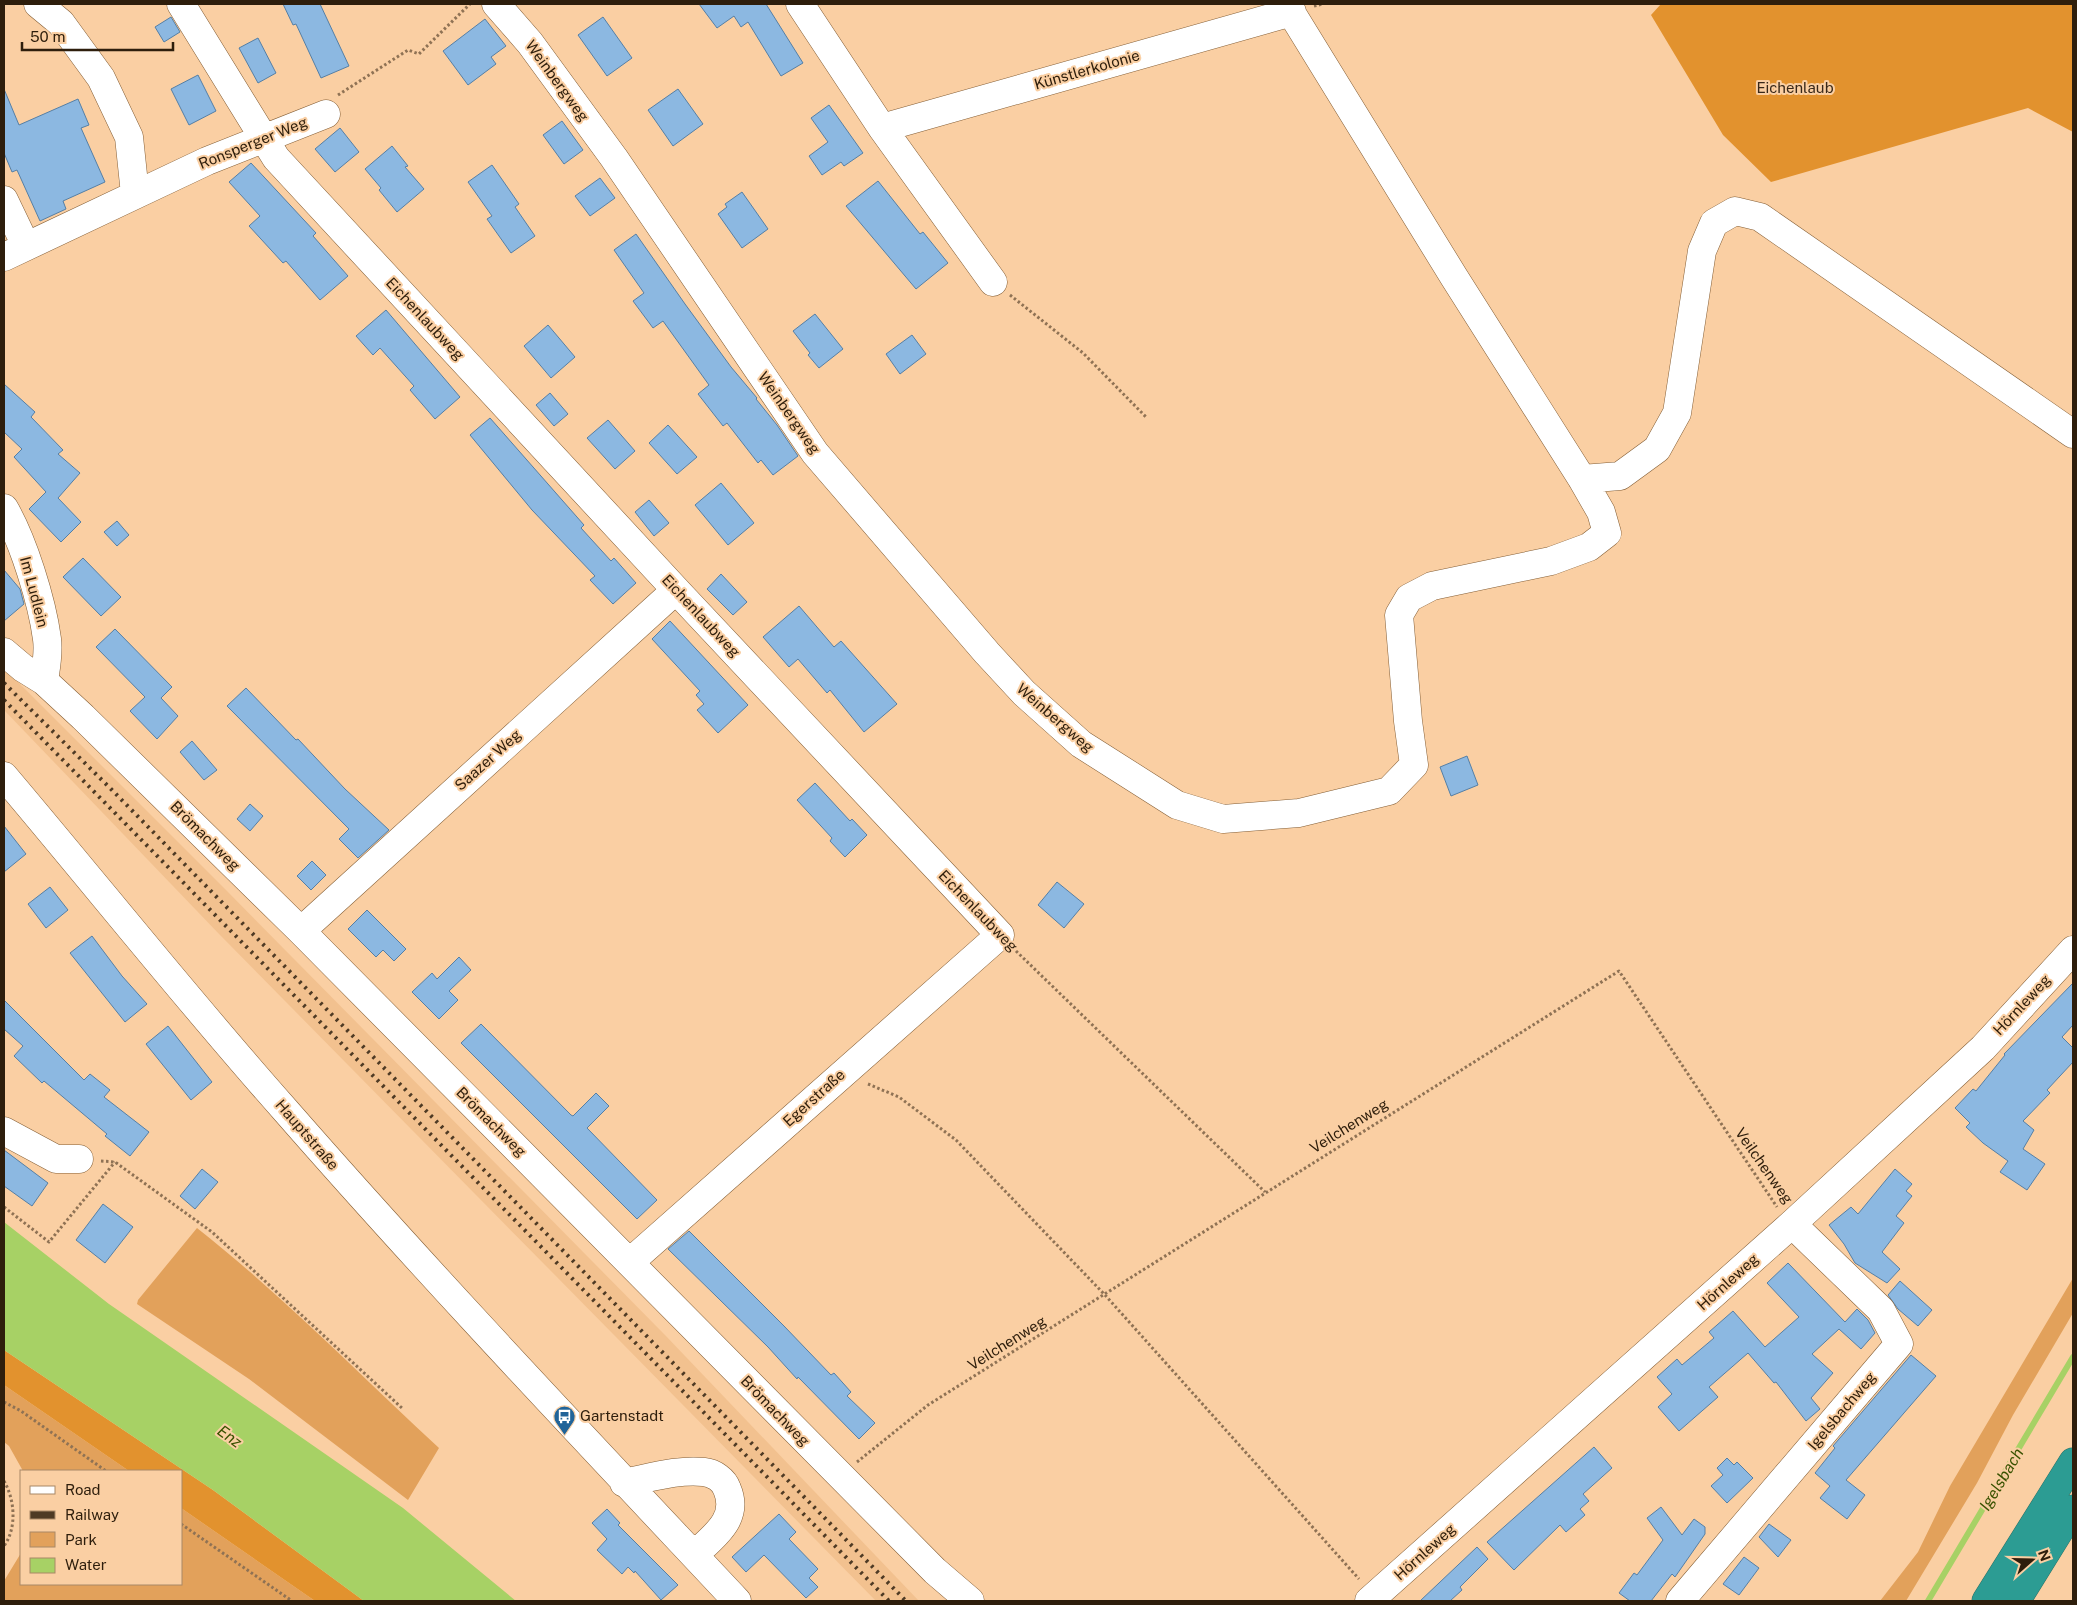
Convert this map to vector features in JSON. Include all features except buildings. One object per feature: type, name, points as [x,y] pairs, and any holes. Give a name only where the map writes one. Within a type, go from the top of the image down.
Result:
[{"type":"highway","points":[[1986,1601],[2073,1462]]},
{"type":"highway","points":[[2016,1601],[2073,1509]]},
{"type":"street","points":[[38,4],[61,23],[101,78],[129,137],[135,194]]},
{"type":"street","name":"Eichenlaubweg","points":[[181,4],[276,158],[676,590],[1000,935]]},
{"type":"street","name":"Weinbergweg","points":[[496,4],[530,43],[614,158],[815,453],[987,653],[1024,693],[1081,744],[1177,805],[1223,819],[1299,813],[1390,791],[1414,765],[1408,721],[1399,616],[1410,598],[1432,586],[1551,561],[1589,547],[1608,533],[1602,512],[1582,479]]},
{"type":"street","points":[[800,4],[882,128],[993,282]]},
{"type":"street","points":[[1289,8],[1418,219],[1582,479],[1620,476],[1657,449],[1677,413],[1702,251],[1714,223],[1735,211],[1760,217],[2073,434]]},
{"type":"street","name":"Künstlerkolonie","points":[[882,128],[1289,8]]},
{"type":"street","name":"Ronsperger Weg","points":[[15,251],[207,161],[326,114]]},
{"type":"street","points":[[4,200],[15,251]]},
{"type":"street","name":"Im Ludlein","points":[[4,508],[15,527],[36,594],[47,640],[44,681]]},
{"type":"street","name":"Saazer Weg","points":[[301,931],[676,590]]},
{"type":"street","name":"Brömachweg","points":[[4,652],[23,668],[44,681],[83,717],[301,931],[630,1262],[839,1476],[935,1571],[970,1601]]},
{"type":"street","name":"Hauptstraße","points":[[4,776],[284,1109],[394,1233],[624,1483]]},
{"type":"street","name":"Egerstraße","points":[[630,1262],[1000,935]]},
{"type":"street","name":"Hörnleweg","points":[[1372,1599],[1792,1224],[1983,1048],[2073,950]]},
{"type":"street","points":[[4,1131],[56,1159],[79,1159]]},
{"type":"street","name":"Igelsbachweg","points":[[1680,1601],[1899,1344],[1880,1310],[1792,1224]]},
{"type":"street","points":[[624,1483],[691,1472],[706,1472],[716,1476],[725,1484],[731,1497],[729,1518],[720,1530],[694,1555]]},
{"type":"street","points":[[624,1483],[737,1601]]},
{"type":"path","name":"Ronsperger Weg","points":[[326,114],[322,105],[408,50],[419,54],[470,4]]},
{"type":"path","points":[[993,282],[1083,354],[1147,418]]},
{"type":"path","name":"Eichenlaubweg","points":[[1000,935],[1265,1192]]},
{"type":"path","name":"Veilchenweg","points":[[839,1476],[928,1405],[1106,1295],[1265,1192],[1619,971],[1774,1203],[1792,1224]]},
{"type":"path","points":[[843,1072],[899,1097],[956,1140],[1106,1295],[1372,1599]]},
{"type":"path","points":[[79,1159],[115,1162],[212,1232],[403,1409]]},
{"type":"path","points":[[4,1207],[50,1242],[115,1162]]},
{"type":"path","points":[[4,1402],[21,1411],[105,1470]]},
{"type":"path","points":[[4,1482],[10,1491],[13,1516],[9,1538],[4,1546]]},
{"type":"path","points":[[182,1525],[292,1601]]},
{"type":"shaded area","points":[[4,668],[665,1335],[919,1601],[876,1601],[220,935],[4,710]]},
{"type":"green space","name":"Eichenlaub","points":[[1661,4],[2073,4],[2073,132],[2028,108],[1771,182],[1723,135],[1651,15]]},
{"type":"green space","points":[[197,1228],[290,1308],[439,1448],[408,1500],[249,1379],[137,1304],[138,1300]]},
{"type":"green space","points":[[2073,1278],[2073,1313],[2013,1415],[1977,1483],[1906,1601],[1880,1601],[1918,1552],[1950,1486]]},
{"type":"green space","points":[[4,1350],[213,1490],[364,1601],[315,1601],[182,1509],[182,1470],[128,1470],[4,1385]]},
{"type":"green space","points":[[4,1385],[128,1470],[22,1470],[9,1446],[4,1442]]},
{"type":"green space","points":[[182,1509],[315,1601],[4,1601],[4,1581],[20,1555],[20,1585],[182,1585]]},
{"type":"water","name":"Enz","points":[[4,1222],[109,1304],[403,1508],[516,1601],[364,1601],[213,1490],[4,1350]]},
{"type":"waterway","name":"Igelsbach","points":[[1928,1601],[2073,1357]]},
{"type":"railway","points":[[4,683],[111,789],[906,1601]]},
{"type":"railway","points":[[4,700],[889,1601]]},
{"type":"place","name":"Gartenstadt","points":[[564,1435]]}]
